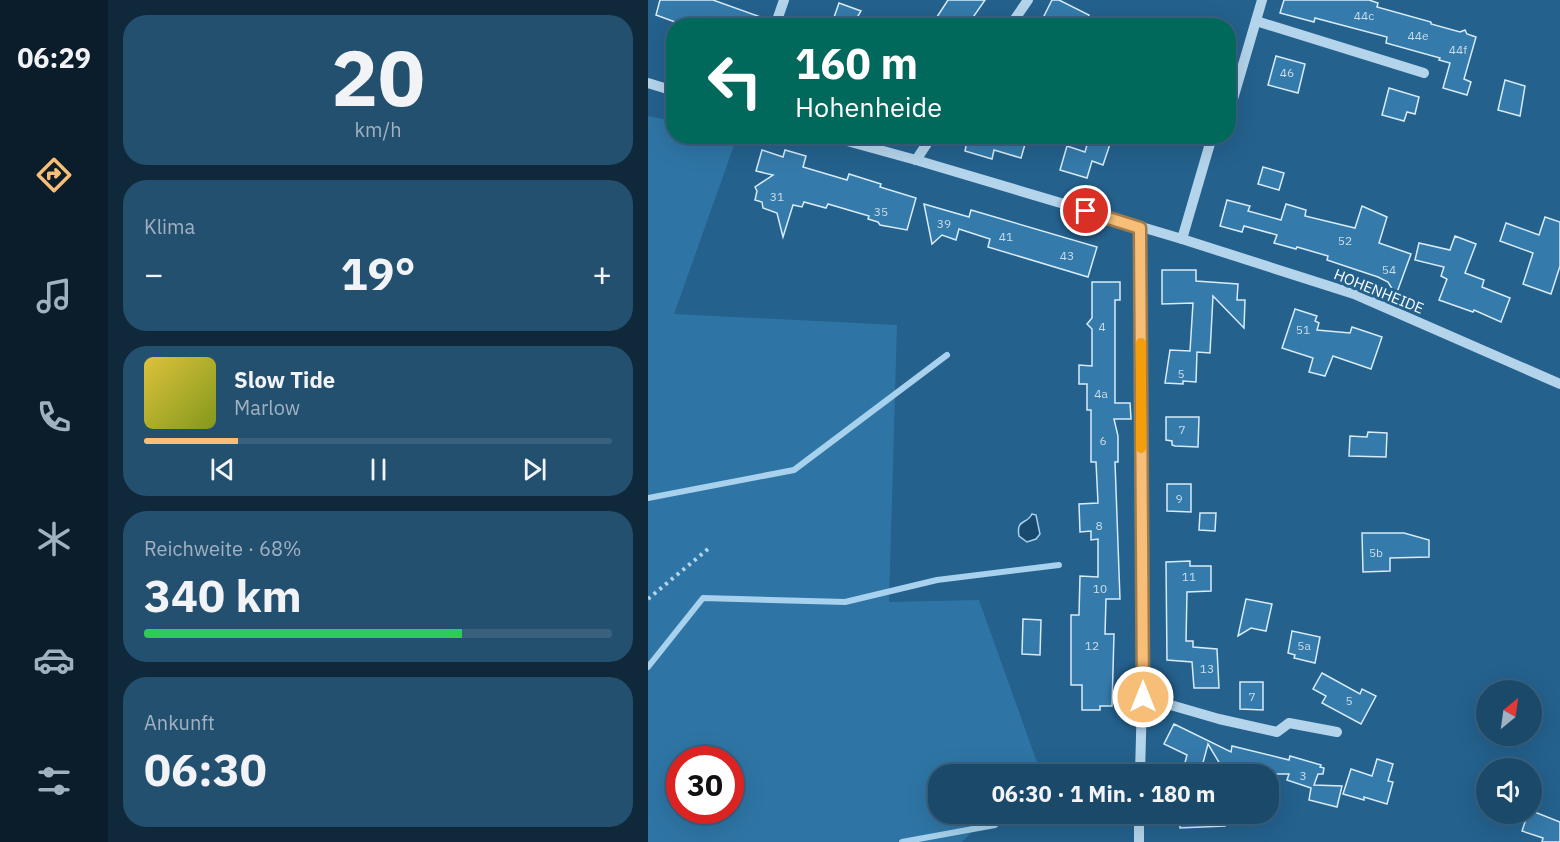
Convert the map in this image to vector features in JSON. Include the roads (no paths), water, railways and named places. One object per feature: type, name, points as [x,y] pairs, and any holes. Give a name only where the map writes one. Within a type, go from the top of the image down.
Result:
[{"type":"street","points":[[778,18],[784,0]]},
{"type":"street","points":[[1016,18],[1028,0]]},
{"type":"street","points":[[1236,89],[1262,0]]},
{"type":"street","points":[[1256,21],[1424,73]]},
{"type":"street","points":[[648,83],[666,89]]},
{"type":"street","name":"HOHENHEIDE","points":[[858,144],[1182,239],[1354,294],[1560,384]]},
{"type":"street","points":[[916,160],[927,144]]},
{"type":"street","points":[[1182,239],[1209,144]]},
{"type":"street","points":[[1140,228],[1143,697],[1140,764]]},
{"type":"street","points":[[1143,697],[1219,719],[1277,732],[1289,723],[1337,732]]},
{"type":"street","points":[[1138,842],[1139,824]]},
{"type":"waterway","points":[[648,498],[794,470],[947,355]]},
{"type":"waterway","points":[[648,667],[703,598],[845,602],[937,580],[1059,565]]},
{"type":"waterway","points":[[902,842],[995,825]]}]
